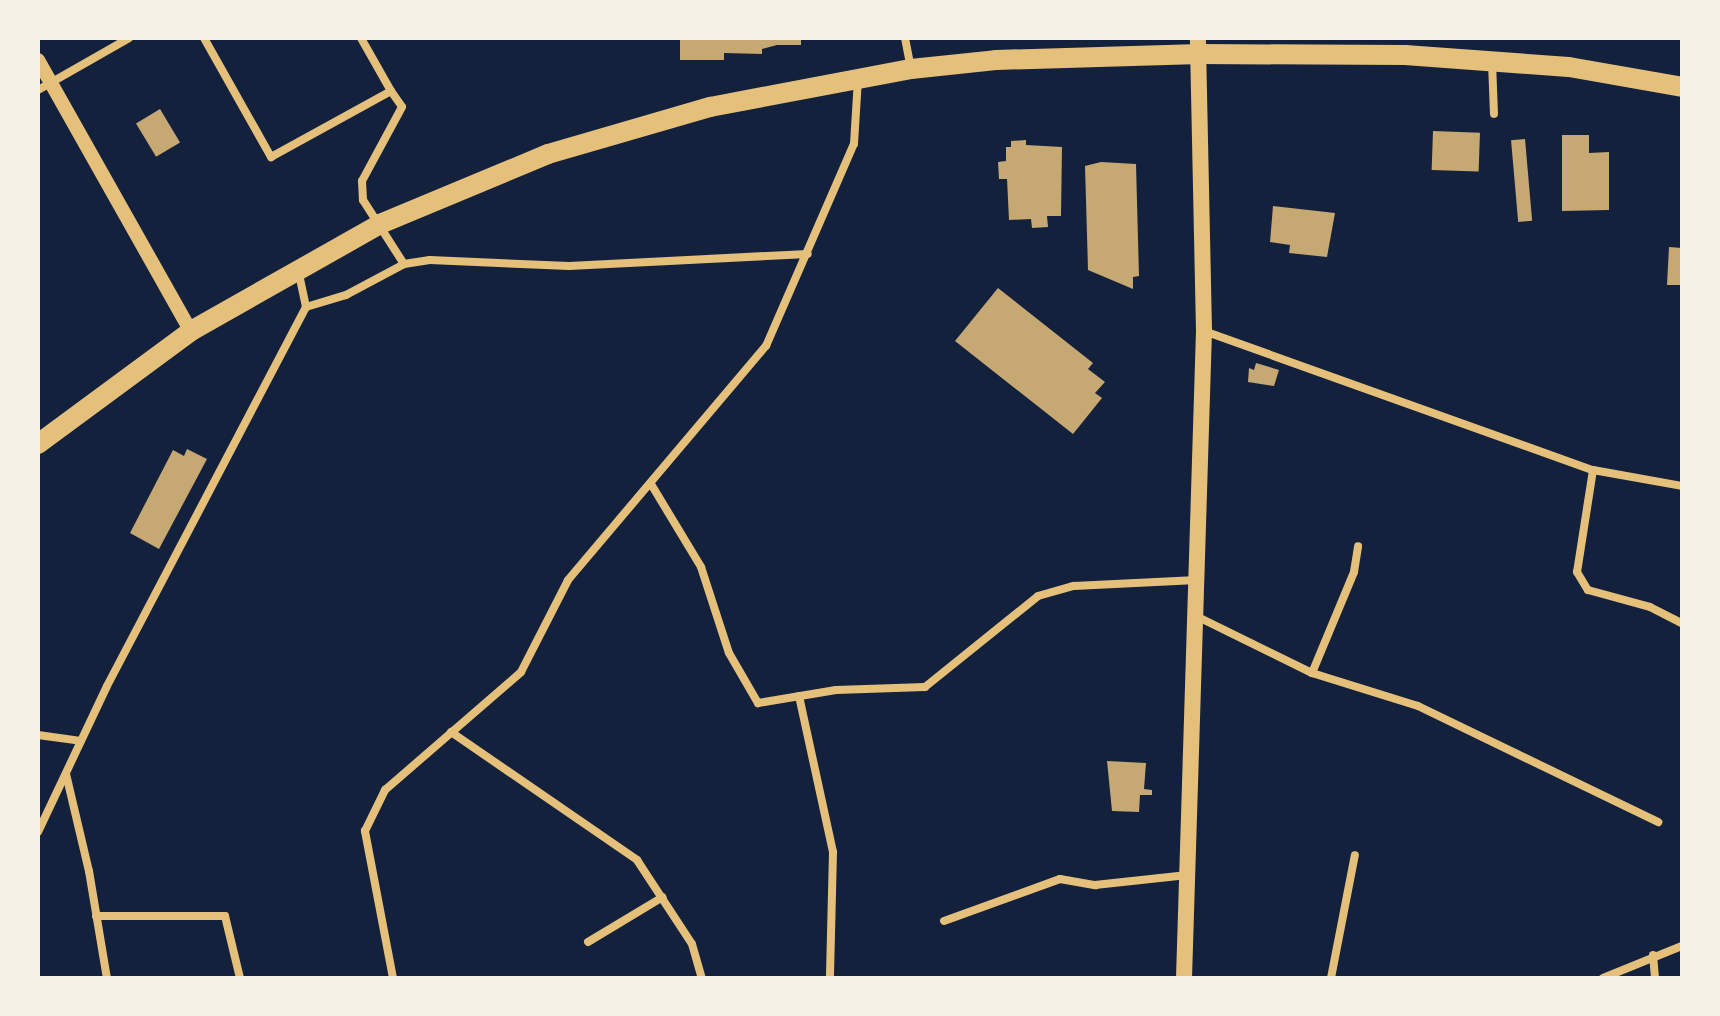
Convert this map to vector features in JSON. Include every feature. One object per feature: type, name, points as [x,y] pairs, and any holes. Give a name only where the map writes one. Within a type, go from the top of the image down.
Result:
[{"type":"main road","points":[[1184,978],[1204,331],[1199,46]]},
{"type":"main road","points":[[38,444],[191,331],[380,224],[465,186],[635,127],[858,78],[996,60],[1199,46],[1569,67],[1682,87]]},
{"type":"street","points":[[44,86],[129,38]]},
{"type":"street","points":[[204,38],[271,157],[391,91]]},
{"type":"street","points":[[361,38],[402,107],[362,181],[363,200],[404,264]]},
{"type":"street","points":[[905,38],[911,69]]},
{"type":"street","points":[[38,60],[44,86],[191,331]]},
{"type":"street","points":[[1492,62],[1494,114]]},
{"type":"street","points":[[393,978],[365,831],[385,790],[521,672],[568,580],[766,346],[854,144],[858,78]]},
{"type":"street","points":[[306,307],[346,295],[404,264],[480,260],[569,266],[808,254]]},
{"type":"street","points":[[38,832],[81,741],[306,307],[298,268]]},
{"type":"street","points":[[1204,331],[1593,470],[1682,486]]},
{"type":"street","points":[[1593,470],[1577,572],[1588,590],[1650,607],[1682,623]]},
{"type":"street","points":[[651,484],[701,567],[729,653],[758,703],[799,696],[925,687],[1038,596],[1074,586],[1197,580]]},
{"type":"street","points":[[1312,673],[1354,572],[1358,546]]},
{"type":"street","points":[[1196,616],[1312,673],[1418,706],[1658,822]]},
{"type":"street","points":[[799,696],[833,852],[830,978]]},
{"type":"street","points":[[451,732],[637,860],[692,944],[702,978]]},
{"type":"street","points":[[38,735],[81,741]]},
{"type":"street","points":[[65,774],[107,978]]},
{"type":"street","points":[[1331,978],[1355,855]]},
{"type":"street","points":[[944,921],[1060,879],[1095,885],[1187,875]]},
{"type":"street","points":[[588,942],[663,897]]},
{"type":"street","points":[[96,916],[225,916],[240,978]]},
{"type":"street","points":[[1603,978],[1653,955],[1682,946]]},
{"type":"street","points":[[1653,955],[1655,978]]},
{"type":"building","points":[[680,38],[801,38],[801,45],[777,45],[762,49],[762,54],[724,53],[724,60],[680,60]]},
{"type":"building","points":[[160,109],[180,142],[156,157],[136,123]]},
{"type":"building","points":[[1433,131],[1480,133],[1479,172],[1432,170]]},
{"type":"building","points":[[1562,135],[1589,135],[1589,153],[1609,152],[1609,210],[1562,211]]},
{"type":"building","points":[[1525,139],[1532,221],[1518,222],[1511,140]]},
{"type":"building","points":[[1026,140],[1026,145],[1062,147],[1061,216],[1047,216],[1048,227],[1032,228],[1031,219],[1009,220],[1007,179],[999,179],[998,162],[1006,161],[1006,147],[1011,147],[1011,141]]},
{"type":"building","points":[[1101,162],[1136,164],[1139,276],[1133,277],[1133,289],[1088,270],[1085,166]]},
{"type":"building","points":[[1273,206],[1335,213],[1327,257],[1289,253],[1290,245],[1270,242]]},
{"type":"building","points":[[1669,247],[1682,248],[1682,285],[1667,285]]},
{"type":"building","points":[[998,288],[1093,363],[1088,369],[1105,382],[1095,393],[1102,398],[1073,434],[955,341]]},
{"type":"building","points":[[1256,363],[1279,370],[1274,386],[1248,382],[1249,368],[1254,370]]},
{"type":"building","points":[[187,449],[207,459],[159,549],[130,533],[173,450],[184,456]]},
{"type":"building","points":[[1107,761],[1146,763],[1144,789],[1152,790],[1152,795],[1140,795],[1139,812],[1112,811]]}]
